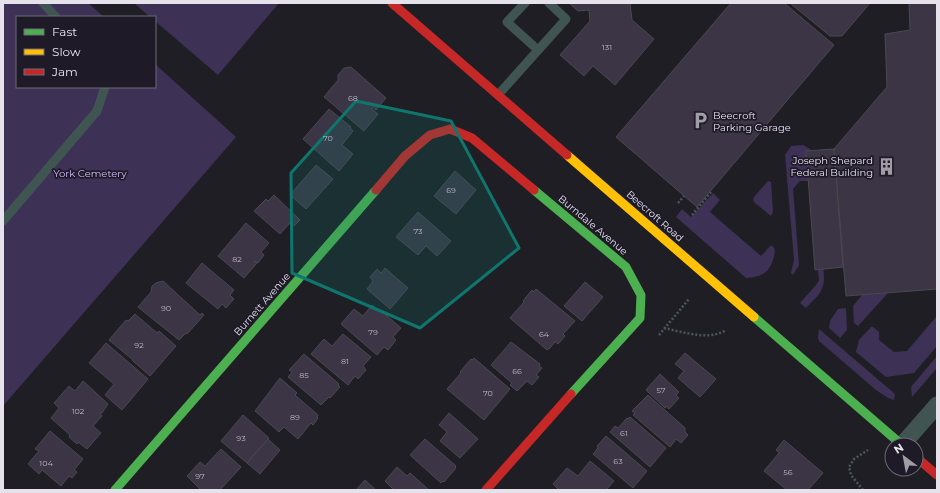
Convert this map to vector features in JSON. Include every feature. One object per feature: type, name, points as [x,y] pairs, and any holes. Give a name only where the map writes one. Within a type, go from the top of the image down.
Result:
[{"type":"street","name":"Beecroft Road","points":[[392,3],[893,437]]},
{"type":"street","name":"Burndale Avenue","points":[[430,135],[450,129],[472,138],[626,267],[641,295],[640,318],[616,343],[486,490]]},
{"type":"street","name":"Burnett Avenue","points":[[115,490],[405,156],[430,135]]},
{"type":"street","points":[[909,437],[937,405]]},
{"type":"street","points":[[924,464],[937,475]]},
{"type":"lane","points":[[43,3],[55,16]]},
{"type":"lane","points":[[525,3],[507,22],[538,50]]},
{"type":"lane","points":[[498,95],[566,19],[549,3]]},
{"type":"lane","points":[[3,221],[97,111],[105,88]]},
{"type":"path","points":[[692,215],[711,192]]},
{"type":"path","points":[[678,203],[684,196]]},
{"type":"path","points":[[658,335],[689,299]]},
{"type":"path","points":[[664,328],[698,335],[720,333],[726,330]]},
{"type":"path","points":[[863,490],[851,475],[849,467],[854,458],[868,450]]},
{"type":"highlighted area","points":[[356,101],[451,121],[519,248],[420,328],[292,273],[291,173]]},
{"type":"green space","name":"York Cemetery","points":[[3,3],[88,3],[103,16],[16,16],[16,88],[156,88],[156,65],[236,137],[3,406]]},
{"type":"green space","points":[[134,3],[279,3],[218,75],[156,22],[156,16],[149,16]]},
{"type":"green space","points":[[803,145],[810,149],[814,155],[824,277],[821,291],[806,308],[800,303],[816,285],[819,280],[818,270],[821,270],[814,185],[808,181],[800,181],[793,189],[799,265],[793,275],[791,273],[794,260],[785,155],[791,146]]},
{"type":"green space","points":[[768,181],[771,182],[773,212],[771,216],[753,200]]},
{"type":"green space","points":[[713,193],[720,200],[710,212],[761,256],[771,245],[774,248],[775,251],[772,262],[768,270],[761,275],[746,278],[676,217],[682,209],[691,217]]},
{"type":"green space","points":[[888,293],[858,326],[854,323],[853,306],[863,294]]},
{"type":"green space","points":[[936,307],[937,346],[914,373],[886,377],[856,352],[859,340],[871,327],[879,332],[879,340],[894,352],[907,351],[936,317]]},
{"type":"green space","points":[[846,308],[847,330],[840,338],[829,328],[830,321],[838,309]]},
{"type":"green space","points":[[819,329],[895,394],[894,400],[876,390],[819,341]]},
{"type":"green space","points":[[937,356],[937,368],[912,397],[911,387]]},
{"type":"building","points":[[569,3],[630,3],[632,20],[654,39],[615,85],[593,66],[584,76],[560,55],[590,21],[589,10],[578,11]]},
{"type":"building","name":"Beecroft Parking Garage","points":[[731,3],[784,3],[834,45],[697,207],[616,137]]},
{"type":"building","points":[[790,3],[870,3],[842,36],[830,36]]},
{"type":"building","name":"Joseph Shepard Federal Building","points":[[909,3],[937,3],[937,289],[846,296],[834,149],[887,87],[885,34],[910,30]]},
{"type":"building","points":[[351,67],[386,98],[376,110],[373,107],[372,109],[378,114],[364,131],[324,97],[338,80],[338,75],[344,68]]},
{"type":"building","points":[[329,109],[351,127],[350,128],[353,131],[342,145],[353,154],[339,171],[303,139]]},
{"type":"building","points":[[834,149],[843,267],[815,270],[806,151]]},
{"type":"building","points":[[316,165],[333,179],[306,209],[290,195]]},
{"type":"building","points":[[455,171],[476,190],[456,214],[434,196]]},
{"type":"building","points":[[274,195],[300,220],[294,226],[290,223],[280,234],[254,211],[266,199],[268,201]]},
{"type":"building","points":[[418,212],[451,241],[437,256],[426,246],[418,255],[396,237]]},
{"type":"building","points":[[246,223],[269,243],[261,252],[264,255],[258,263],[254,261],[257,263],[244,278],[218,256]]},
{"type":"building","points":[[202,263],[234,290],[230,295],[234,299],[226,308],[222,304],[218,309],[186,283]]},
{"type":"building","points":[[385,268],[408,288],[390,309],[367,289],[373,281],[370,277],[377,269],[381,273]]},
{"type":"building","points":[[163,281],[200,315],[202,313],[204,315],[187,334],[186,333],[179,340],[138,307],[151,292],[152,286]]},
{"type":"building","points":[[585,282],[603,297],[582,321],[564,306]]},
{"type":"building","points":[[536,289],[575,321],[563,334],[565,336],[558,344],[554,341],[555,342],[547,350],[510,318],[532,290],[533,292]]},
{"type":"building","points":[[372,305],[378,310],[379,309],[401,328],[393,337],[396,340],[388,350],[384,347],[377,355],[341,324],[354,309],[363,316]]},
{"type":"building","points":[[135,314],[157,333],[159,331],[176,346],[150,376],[109,340],[126,320],[128,321]]},
{"type":"building","points":[[343,334],[371,357],[363,366],[366,370],[358,379],[355,376],[348,385],[311,354],[324,339],[332,346]]},
{"type":"building","points":[[511,342],[540,364],[539,366],[542,368],[536,375],[539,377],[532,385],[527,381],[517,391],[510,385],[512,383],[491,365]]},
{"type":"building","points":[[106,343],[148,379],[122,410],[105,395],[114,384],[89,363]]},
{"type":"building","points":[[685,353],[716,379],[700,397],[678,378],[684,371],[675,364]]},
{"type":"building","points":[[304,354],[339,384],[338,385],[340,387],[321,405],[288,377],[292,372],[289,370]]},
{"type":"building","points":[[474,358],[510,389],[484,420],[447,389],[471,359],[472,360]]},
{"type":"building","points":[[660,374],[679,392],[676,395],[679,398],[669,409],[666,406],[665,408],[646,390]]},
{"type":"building","points":[[280,378],[297,393],[295,395],[318,415],[318,418],[313,425],[311,423],[298,439],[284,427],[279,432],[255,411]]},
{"type":"building","points":[[83,381],[108,404],[102,413],[100,413],[102,416],[93,426],[101,433],[87,449],[78,442],[77,444],[69,437],[70,435],[51,418],[59,408],[54,403],[69,386],[75,391]]},
{"type":"building","points":[[648,395],[685,428],[685,432],[688,435],[681,443],[676,439],[670,447],[633,415],[635,413],[632,411]]},
{"type":"building","points":[[449,413],[478,439],[460,458],[440,441],[447,432],[439,425]]},
{"type":"building","points":[[243,415],[269,438],[247,463],[221,441]]},
{"type":"building","points":[[630,417],[666,448],[650,467],[610,432],[615,426],[618,428],[627,418],[628,419]]},
{"type":"building","points":[[50,431],[83,459],[74,470],[77,472],[72,478],[69,476],[61,486],[42,470],[39,474],[28,464],[39,451],[35,449]]},
{"type":"building","points":[[606,436],[647,471],[633,488],[593,454],[598,448],[597,446]]},
{"type":"building","points":[[268,439],[280,450],[260,474],[247,463]]},
{"type":"building","points":[[425,439],[456,466],[444,482],[443,481],[441,483],[410,455]]},
{"type":"building","points":[[784,440],[823,473],[808,490],[787,490],[764,471],[779,453],[776,450]]},
{"type":"building","points":[[221,449],[241,467],[220,490],[201,490],[187,476],[200,462],[205,466]]},
{"type":"building","points":[[590,461],[614,481],[606,490],[559,490],[553,484],[567,468],[578,476]]},
{"type":"building","points":[[397,467],[407,476],[410,473],[429,490],[394,490],[385,481]]},
{"type":"building","points":[[365,480],[376,490],[356,490]]},
{"type":"traffic: fast","points":[[115,490],[376,190]]},
{"type":"traffic: fast","points":[[534,190],[626,267],[641,295],[640,318],[571,394]]},
{"type":"traffic: fast","points":[[754,317],[893,437]]},
{"type":"traffic: slow","points":[[567,155],[754,317]]},
{"type":"traffic: jam","points":[[392,3],[567,155]]},
{"type":"traffic: jam","points":[[376,190],[405,156],[430,135],[450,129],[472,138],[534,190]]},
{"type":"traffic: jam","points":[[486,490],[571,394]]},
{"type":"traffic: jam","points":[[924,464],[937,475]]},
{"type":"place","name":"Beecroft Parking Garage","points":[[700,121]]},
{"type":"place","name":"Joseph Shepard Federal Building","points":[[886,166]]}]
